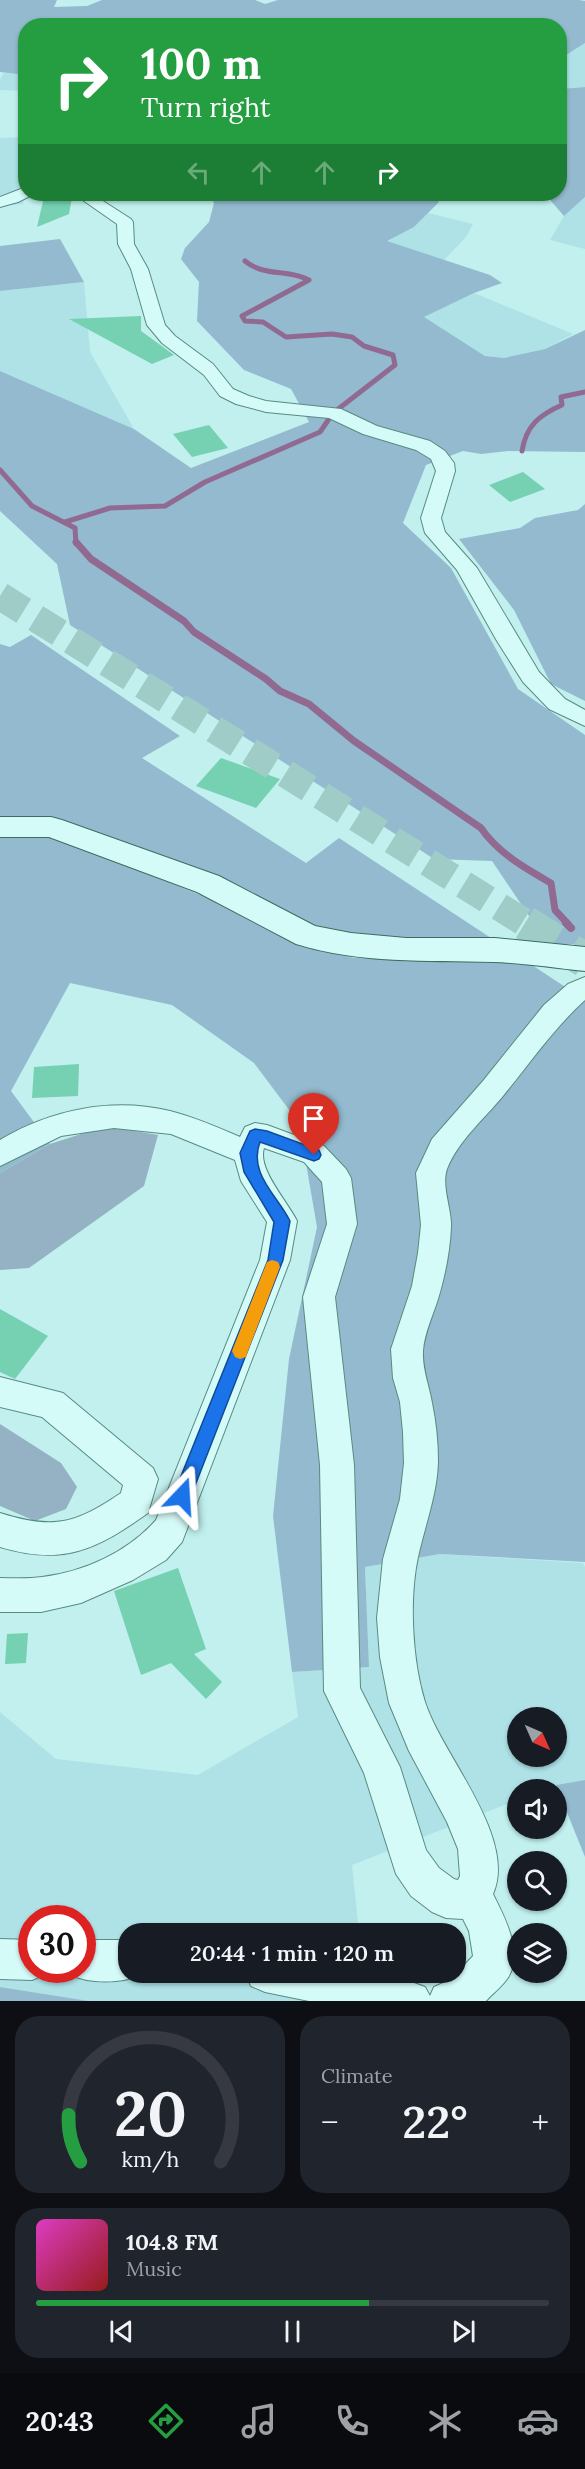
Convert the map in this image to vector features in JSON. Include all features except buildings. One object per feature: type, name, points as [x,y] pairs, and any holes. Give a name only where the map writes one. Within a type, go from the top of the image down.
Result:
[{"type":"street","points":[[0,202],[18,197]]},
{"type":"street","points":[[93,201],[126,222],[126,244],[132,251],[145,285],[152,318],[172,344],[208,368],[222,388],[250,404],[333,413],[371,430],[408,441],[438,454],[446,463],[446,476],[432,511],[431,525],[435,533],[466,566],[526,670],[542,691],[558,705],[585,718]]},
{"type":"street","points":[[0,827],[51,827],[208,884],[307,936],[351,945],[406,950],[495,950],[585,959]]},
{"type":"street","points":[[0,1594],[41,1595],[81,1586],[130,1563],[154,1548],[170,1530],[188,1478],[275,1260],[282,1221],[251,1172],[248,1153],[255,1135],[267,1137],[314,1155],[336,1178],[342,1224],[319,1297],[337,1465],[342,1691],[381,1767],[410,1860],[425,1882],[446,1898],[461,1900],[472,1894],[480,1878],[477,1849],[407,1703],[398,1657],[395,1618],[400,1559],[417,1499],[421,1463],[420,1432],[416,1402],[409,1377],[407,1349],[427,1286],[434,1253],[436,1225],[431,1173],[441,1147],[494,1089],[554,1012],[577,991],[585,987]]},
{"type":"street","points":[[0,1154],[40,1132],[81,1121],[118,1116],[154,1119],[187,1128],[248,1153]]},
{"type":"street","points":[[0,1392],[51,1404],[141,1479],[136,1502],[109,1522],[71,1538],[26,1539],[0,1530]]},
{"type":"street","points":[[448,2001],[462,1997],[494,1963],[489,1928],[472,1894]]},
{"type":"street","points":[[0,1959],[18,1960]]},
{"type":"street","points":[[96,1960],[118,1960]]},
{"type":"street","points":[[320,1983],[411,2001]]},
{"type":"shaded area","points":[[0,0],[57,0],[54,7],[87,6],[102,0],[255,0],[265,4],[278,0],[585,1],[585,43],[567,55],[567,18],[18,18],[18,74],[0,72]]},
{"type":"shaded area","points":[[585,43],[585,87],[567,88],[567,55]]},
{"type":"shaded area","points":[[4,73],[18,74],[18,91],[0,90],[0,79]]},
{"type":"shaded area","points":[[585,87],[585,197],[564,216],[551,201],[567,201],[567,88]]},
{"type":"shaded area","points":[[18,137],[18,201],[24,201],[23,204],[0,206],[0,138]]},
{"type":"shaded area","points":[[585,197],[585,249],[550,240],[564,216]]},
{"type":"shaded area","points":[[213,201],[438,201],[414,227],[387,241],[490,275],[502,283],[474,293],[424,317],[485,356],[504,358],[545,349],[585,330],[585,452],[508,451],[481,454],[463,451],[426,465],[403,523],[451,568],[518,689],[585,735],[585,944],[548,944],[492,861],[434,859],[70,625],[57,564],[0,511],[0,371],[134,429],[191,468],[309,422],[291,389],[244,370],[197,321],[199,282],[181,259],[185,248],[209,222]]},
{"type":"shaded area","points":[[428,213],[473,224],[466,237],[443,261],[386,241],[414,227]]},
{"type":"shaded area","points":[[60,239],[84,282],[0,291],[0,246]]},
{"type":"shaded area","points":[[84,282],[90,352],[134,429],[0,371],[0,291]]},
{"type":"shaded area","points":[[474,293],[573,334],[545,349],[504,358],[485,356],[423,317]]},
{"type":"shaded area","points":[[585,504],[585,701],[551,684],[514,610],[459,539],[520,528],[535,518],[578,510]]},
{"type":"shaded area","points":[[31,635],[180,736],[142,758],[306,863],[339,838],[585,1000],[585,1562],[440,1554],[365,1567],[369,1667],[292,1672],[273,1516],[289,1359],[317,1227],[299,1123],[254,1063],[172,1005],[70,983],[11,1091],[50,1144],[0,1173],[0,835],[45,834],[244,912],[295,940],[353,958],[488,960],[328,940],[55,821],[0,826],[0,644],[10,647]]},
{"type":"shaded area","points":[[106,1126],[158,1135],[144,1186],[29,1268],[0,1270],[0,1173],[50,1144]]},
{"type":"shaded area","points":[[0,1424],[61,1463],[77,1487],[66,1509],[35,1521],[0,1506]]},
{"type":"shaded area","points":[[440,1554],[583,1563],[585,1567],[585,1780],[567,1783],[567,1779],[507,1779],[507,1804],[352,1865],[358,1923],[118,1923],[118,1983],[364,1983],[366,2001],[89,2001],[0,1987],[0,1712],[56,1759],[198,1775],[298,1717],[292,1672],[369,1667],[365,1567]]},
{"type":"shaded area","points":[[585,1780],[585,1857],[567,1812],[567,1783]]},
{"type":"shaded area","points":[[0,1987],[89,2001],[0,2001]]},
{"type":"waterway","points":[[65,522],[110,508],[165,506],[205,482],[320,432],[333,413],[395,365],[393,355],[364,346],[352,337],[332,334],[286,337],[263,322],[245,321],[242,316],[309,280],[260,269],[245,261]]},
{"type":"waterway","points":[[522,451],[530,428],[540,417],[562,405],[561,397],[585,392]]},
{"type":"waterway","points":[[0,470],[32,506],[75,528],[76,544]]},
{"type":"waterway","points":[[76,542],[91,559],[184,621],[194,632],[266,679],[280,691],[309,704],[354,741],[481,828],[495,845],[522,866],[551,883],[555,910],[568,924]]},
{"type":"waterway","points":[[566,923],[571,928]]},
{"type":"tunnel","points":[[0,596],[527,924]]},
{"type":"tunnel","points":[[525,923],[585,960]]},
{"type":"slow traffic","points":[[240,1351],[272,1267]]},
{"type":"route","points":[[182,1496],[275,1260],[282,1221],[266,1192],[251,1172],[248,1153],[255,1135],[267,1137],[314,1155]]}]
